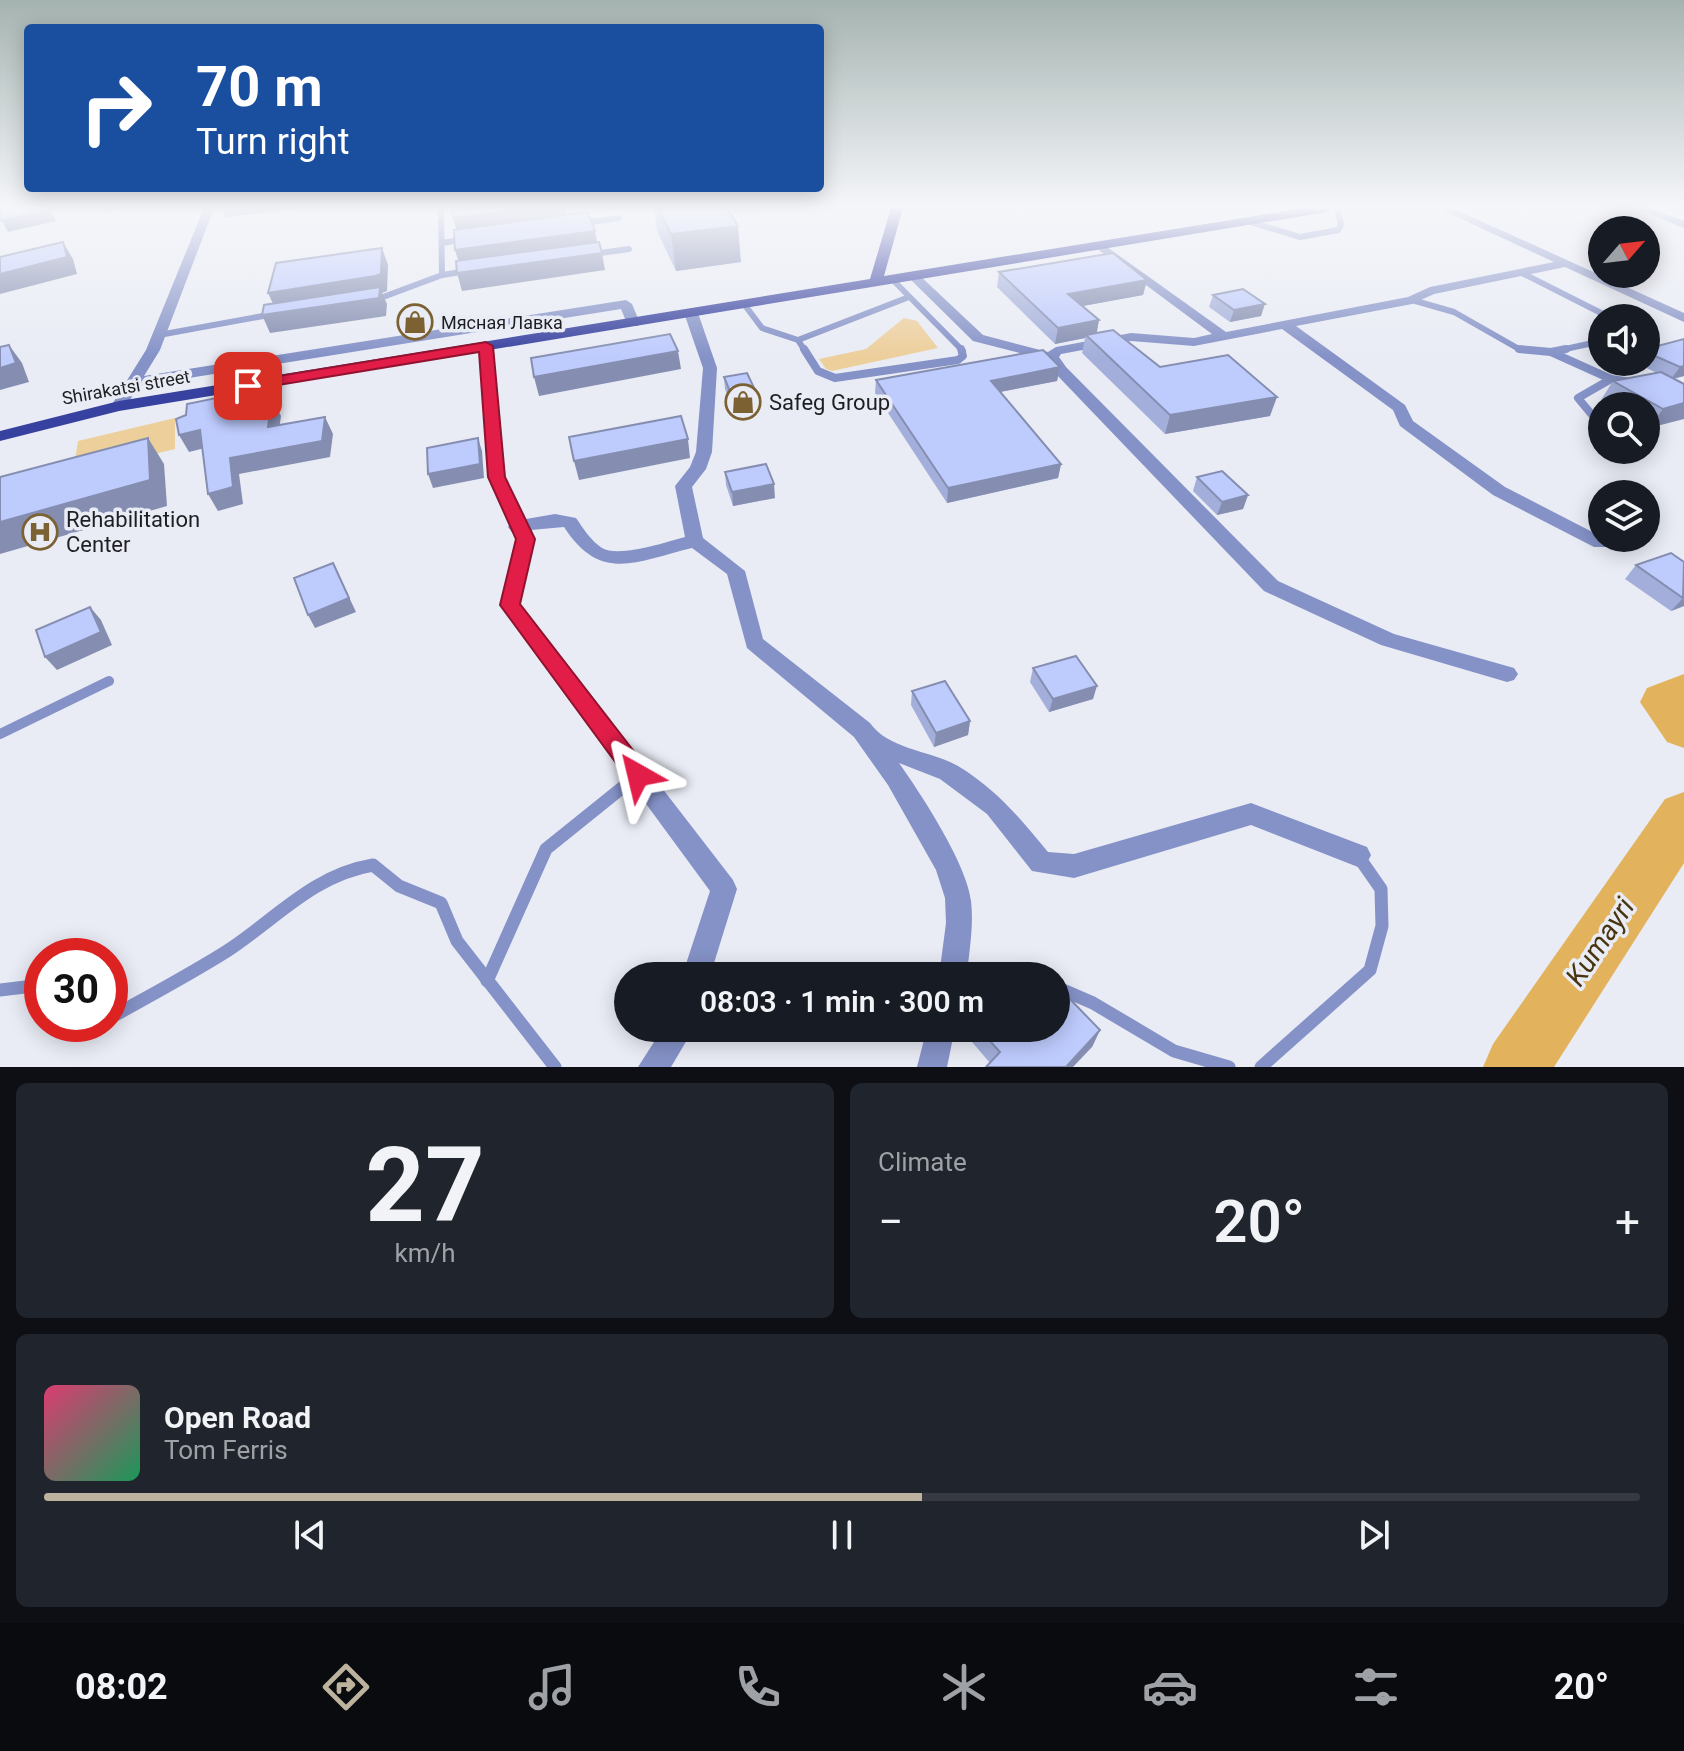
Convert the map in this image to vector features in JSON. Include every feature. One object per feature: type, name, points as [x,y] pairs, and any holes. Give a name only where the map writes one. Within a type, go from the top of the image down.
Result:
[{"type":"main road","points":[[884,281],[888,258]]},
{"type":"main road","name":"Shirakatsi street","points":[[0,436],[119,406],[1026,258]]},
{"type":"street","points":[[119,406],[159,335],[189,258]]},
{"type":"street","points":[[1116,258],[1224,337]]},
{"type":"street","points":[[1549,258],[1599,275],[1684,318]]},
{"type":"street","points":[[1052,357],[1056,351],[1131,337],[1194,342],[1287,326],[1412,300],[1430,291],[1562,264]]},
{"type":"street","points":[[913,276],[978,338],[1052,357],[1060,370],[1271,586],[1388,640],[1507,674]]},
{"type":"street","points":[[135,382],[626,304],[633,323]]},
{"type":"street","points":[[691,313],[710,368],[704,452],[698,469],[683,486],[695,541],[736,571],[754,643],[862,730],[872,743],[947,866],[958,898],[955,962]]},
{"type":"street","points":[[1287,326],[1400,408],[1406,423],[1499,491],[1588,537]]},
{"type":"street","points":[[486,346],[497,477],[517,527],[526,539],[510,605],[724,889],[701,962]]},
{"type":"street","points":[[517,527],[555,520],[570,522],[587,546],[601,555],[619,557],[695,541]]},
{"type":"street","points":[[872,743],[948,772],[995,806],[1041,863],[1074,866],[1251,814],[1358,855]]},
{"type":"street","points":[[653,1067],[670,1042]]},
{"type":"street","points":[[932,1067],[938,1042]]},
{"type":"lane","points":[[442,258],[442,275]]},
{"type":"lane","points":[[368,301],[383,299],[442,275],[473,271]]},
{"type":"lane","points":[[1522,273],[1588,306]]},
{"type":"lane","points":[[744,304],[762,328],[798,340],[818,371],[835,378],[958,360],[963,356],[963,351],[909,297],[884,281]]},
{"type":"lane","points":[[798,340],[909,297]]},
{"type":"lane","points":[[1412,300],[1454,312],[1519,349],[1551,352],[1588,344]]},
{"type":"lane","points":[[159,335],[290,312]]},
{"type":"lane","points":[[1551,352],[1611,379],[1640,383]]},
{"type":"lane","points":[[1588,392],[1611,379]]},
{"type":"lane","points":[[1588,392],[1578,398],[1588,410]]},
{"type":"lane","points":[[0,734],[109,681]]},
{"type":"lane","points":[[487,981],[546,849],[638,775]]},
{"type":"lane","points":[[1261,1067],[1370,970],[1382,926],[1381,889],[1358,855]]},
{"type":"lane","points":[[128,1008],[230,949],[315,886],[350,867],[373,865],[399,886],[441,903],[457,941],[555,1067]]},
{"type":"lane","points":[[0,990],[24,987]]},
{"type":"lane","points":[[1070,993],[1093,1003],[1174,1051],[1229,1067]]},
{"type":"shaded area","points":[[904,318],[917,321],[938,348],[832,371],[826,369],[819,359],[866,349]]},
{"type":"shaded area","points":[[175,418],[175,449],[73,474],[78,441]]},
{"type":"building","points":[[0,258],[64,258],[0,274]]},
{"type":"building","points":[[313,258],[382,258],[381,274],[375,276],[268,293],[276,263]]},
{"type":"building","points":[[480,258],[567,258],[457,273],[456,261]]},
{"type":"building","points":[[1084,258],[1119,258],[1147,280],[1068,294],[1099,320],[1058,328],[999,272]]},
{"type":"building","points":[[380,287],[379,298],[262,315],[264,305]]},
{"type":"building","points":[[1243,289],[1265,304],[1234,310],[1213,295]]},
{"type":"building","points":[[1113,330],[1160,367],[1228,355],[1277,397],[1170,415],[1086,335]]},
{"type":"building","points":[[670,334],[678,351],[534,377],[531,358]]},
{"type":"building","points":[[1684,339],[1684,366],[1660,358],[1660,345]]},
{"type":"building","points":[[9,345],[16,363],[0,368],[0,347]]},
{"type":"building","points":[[1043,350],[1060,367],[991,381],[1061,464],[948,488],[876,380]]},
{"type":"building","points":[[1660,372],[1684,384],[1684,403],[1663,409],[1660,407],[1660,392],[1633,392],[1613,381],[1660,376]]},
{"type":"building","points":[[747,373],[755,390],[731,394],[724,377]]},
{"type":"building","points":[[253,382],[272,399],[268,427],[325,417],[322,441],[230,458],[233,487],[208,494],[200,430],[179,435],[176,419],[186,415],[187,404],[251,391]]},
{"type":"building","points":[[681,416],[688,439],[574,461],[569,437]]},
{"type":"building","points":[[148,438],[150,480],[0,522],[0,477]]},
{"type":"building","points":[[478,438],[480,464],[428,474],[427,448]]},
{"type":"building","points":[[766,464],[774,484],[732,492],[725,472]]},
{"type":"building","points":[[1222,471],[1248,495],[1222,502],[1197,477]]},
{"type":"building","points":[[1671,553],[1684,562],[1683,598],[1636,565]]},
{"type":"building","points":[[333,563],[349,598],[308,615],[294,578]]},
{"type":"building","points":[[90,607],[101,632],[45,657],[36,630]]},
{"type":"building","points":[[1076,656],[1097,686],[1053,699],[1033,668]]},
{"type":"building","points":[[945,681],[970,721],[936,733],[912,691]]},
{"type":"building","points":[[1070,999],[1100,1030],[1066,1067],[986,1067],[1000,1052],[991,1042],[1070,1042]]},
{"type":"waterway","name":"Kumayri","points":[[1684,693],[1664,702],[1684,728]]},
{"type":"waterway","name":"Kumayri","points":[[1516,1067],[1684,816]]},
{"type":"place","name":"Мясная Лавка","points":[[415,322]]},
{"type":"place","name":"Safeg Group","points":[[743,402]]},
{"type":"place","name":"Rehabilitation Center","points":[[40,532]]},
{"type":"route","points":[[248,386],[486,346],[497,477],[517,527],[526,539],[510,605],[638,775]]}]
